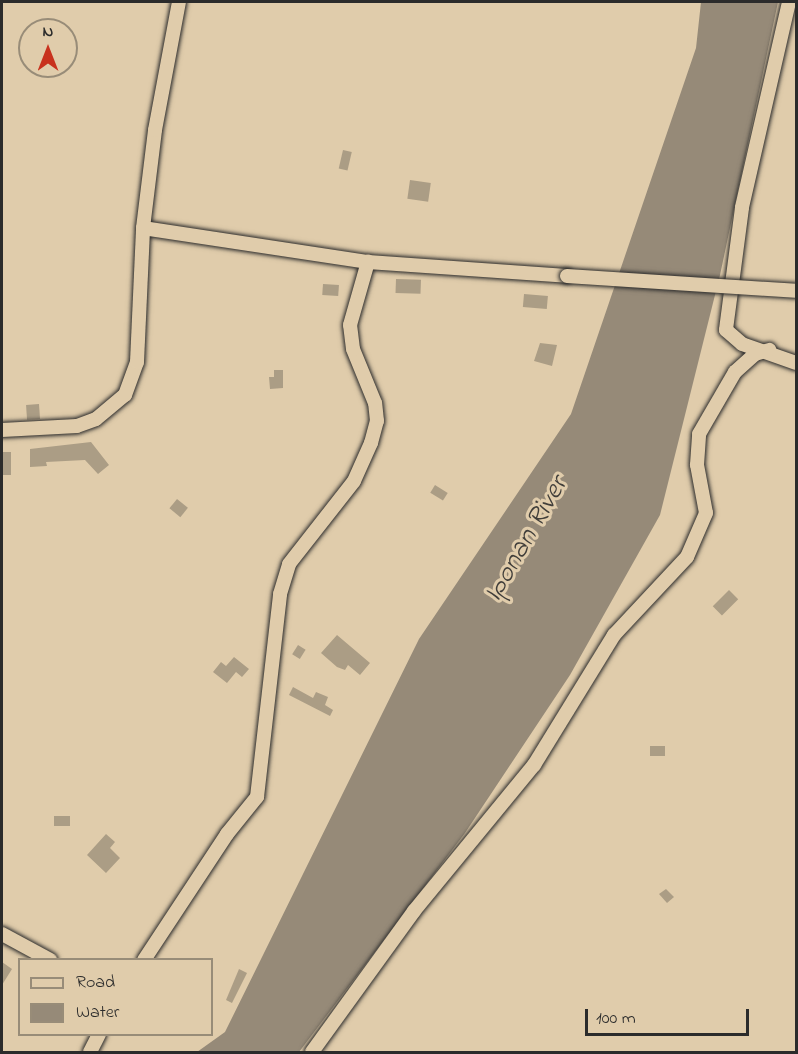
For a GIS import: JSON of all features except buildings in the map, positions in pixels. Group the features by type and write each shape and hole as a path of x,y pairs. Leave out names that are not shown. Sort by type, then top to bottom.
{"street":[{"path":"2,430 77,426 96,418 125,395 137,362 143,228 155,130 179,2"},
{"path":"789,2 742,208 726,330 742,344 769,350 796,363"},
{"path":"143,228 368,262 796,291"},
{"path":"145,958 227,834 257,797 280,594 290,564 354,481 371,443 377,420 375,403 353,349 350,325 368,262"},
{"path":"312,1053 414,911 534,765 614,635 687,557 706,513 697,465 699,434 735,372 755,354 769,350"},
{"path":"2,934 46,958"},
{"path":"90,1053 98,1036"}],"water":[{"name":"Iponan River","path":"701,2 778,2 720,275 660,515 570,675 465,833 299,1052 197,1052 225,1032 419,639 571,414 696,48"}]}
